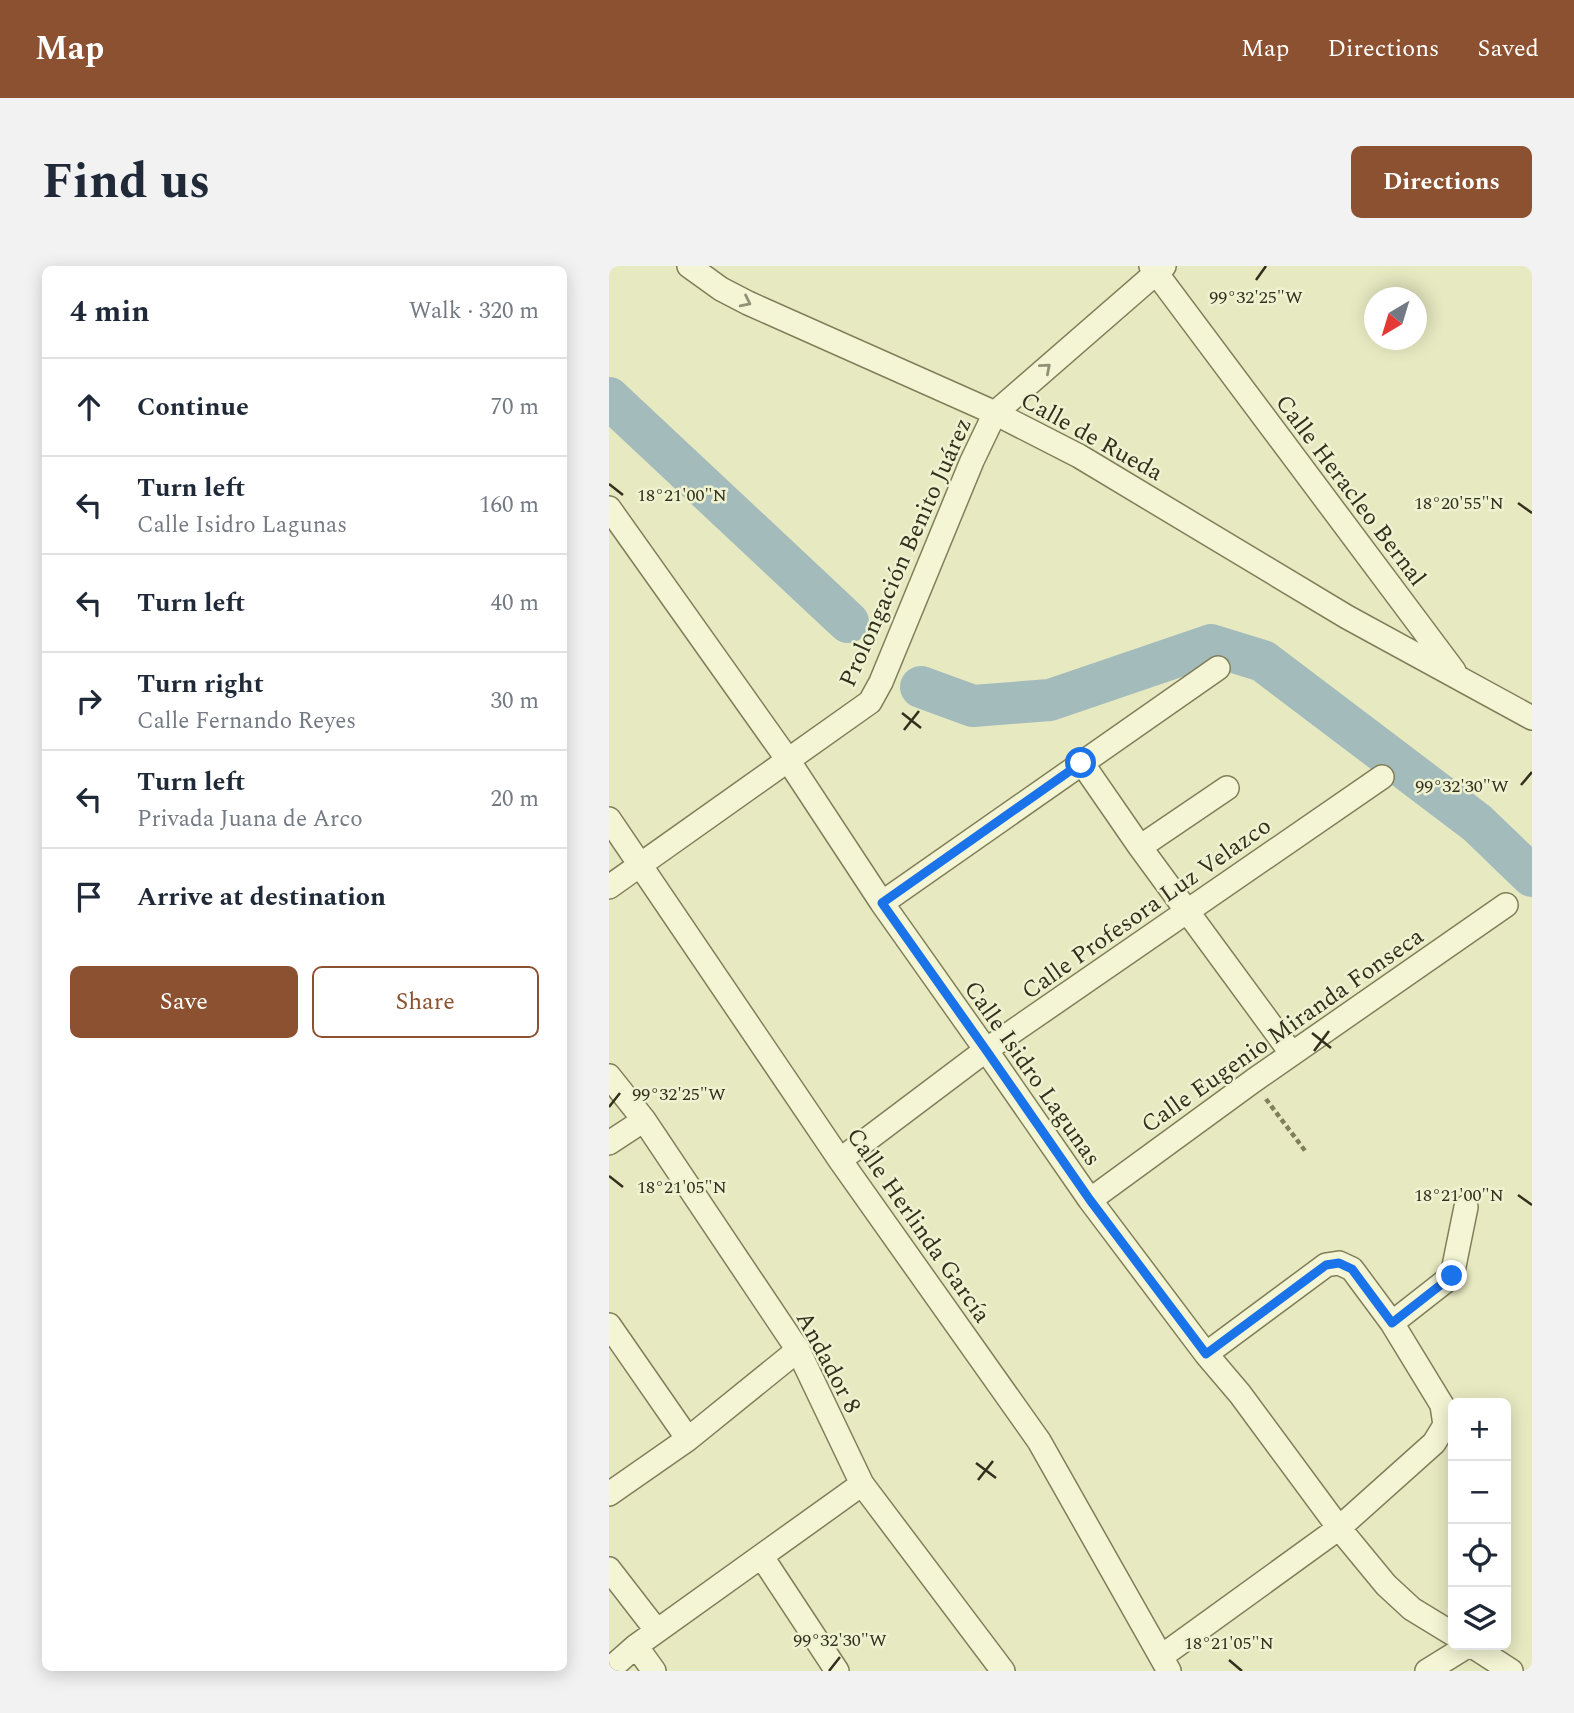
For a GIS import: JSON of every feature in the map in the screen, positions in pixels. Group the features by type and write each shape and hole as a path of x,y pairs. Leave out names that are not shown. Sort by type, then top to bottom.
{"street":[{"name":"Calle de Rueda","path":"689,266 720,289 748,303 1046,437 1347,617 1458,676"},
{"name":"Prolongación Benito Juárez","path":"609,887 864,708 876,694 972,461 995,413 1157,268"},
{"name":"Calle Heracleo Bernal","path":"1157,268 1458,676 1532,718"},
{"name":"Calle Isidro Lagunas","path":"609,508 788,760 882,903 1090,1200 1206,1354 1240,1394 1339,1528 1386,1585 1412,1609 1448,1631"},
{"path":"882,903 1218,668"},
{"path":"1081,763 1292,1054"},
{"name":"Calle Profesora Luz Velazco","path":"840,1160 986,1050 1382,777"},
{"path":"1140,847 1227,788"},
{"name":"Calle Herlinda García","path":"609,819 840,1160 1039,1441 1166,1664"},
{"name":"Calle Eugenio Miranda Fonseca","path":"1090,1200 1253,1081 1506,905"},
{"name":"Andador 8","path":"609,1076 644,1120 798,1350 862,1484 1003,1671"},
{"path":"609,1143 644,1120"},
{"path":"1392,1323 1452,1276 1466,1207"},
{"path":"1166,1664 1339,1528 1434,1443 1445,1425 1442,1405 1392,1323 1352,1269 1339,1263 1326,1265 1206,1354"},
{"path":"609,1325 688,1439"},
{"path":"609,1494 688,1439 798,1350"},
{"path":"609,1670 636,1646 862,1484"},
{"path":"762,1557 837,1671"},
{"path":"609,1569 657,1631"},
{"path":"636,1646 654,1671"},
{"path":"1427,1671 1462,1650"},
{"path":"1478,1650 1511,1671"}],"path":[{"path":"1253,1081 1306,1152"}],"waterway":[{"path":"609,398 848,622"},
{"path":"921,687 973,706 1050,700 1211,645 1263,661 1477,823 1532,876"}],"route":[{"path":"1081,763 882,903 1090,1200 1206,1354 1326,1265 1339,1263 1352,1269 1392,1323 1452,1276"}]}
